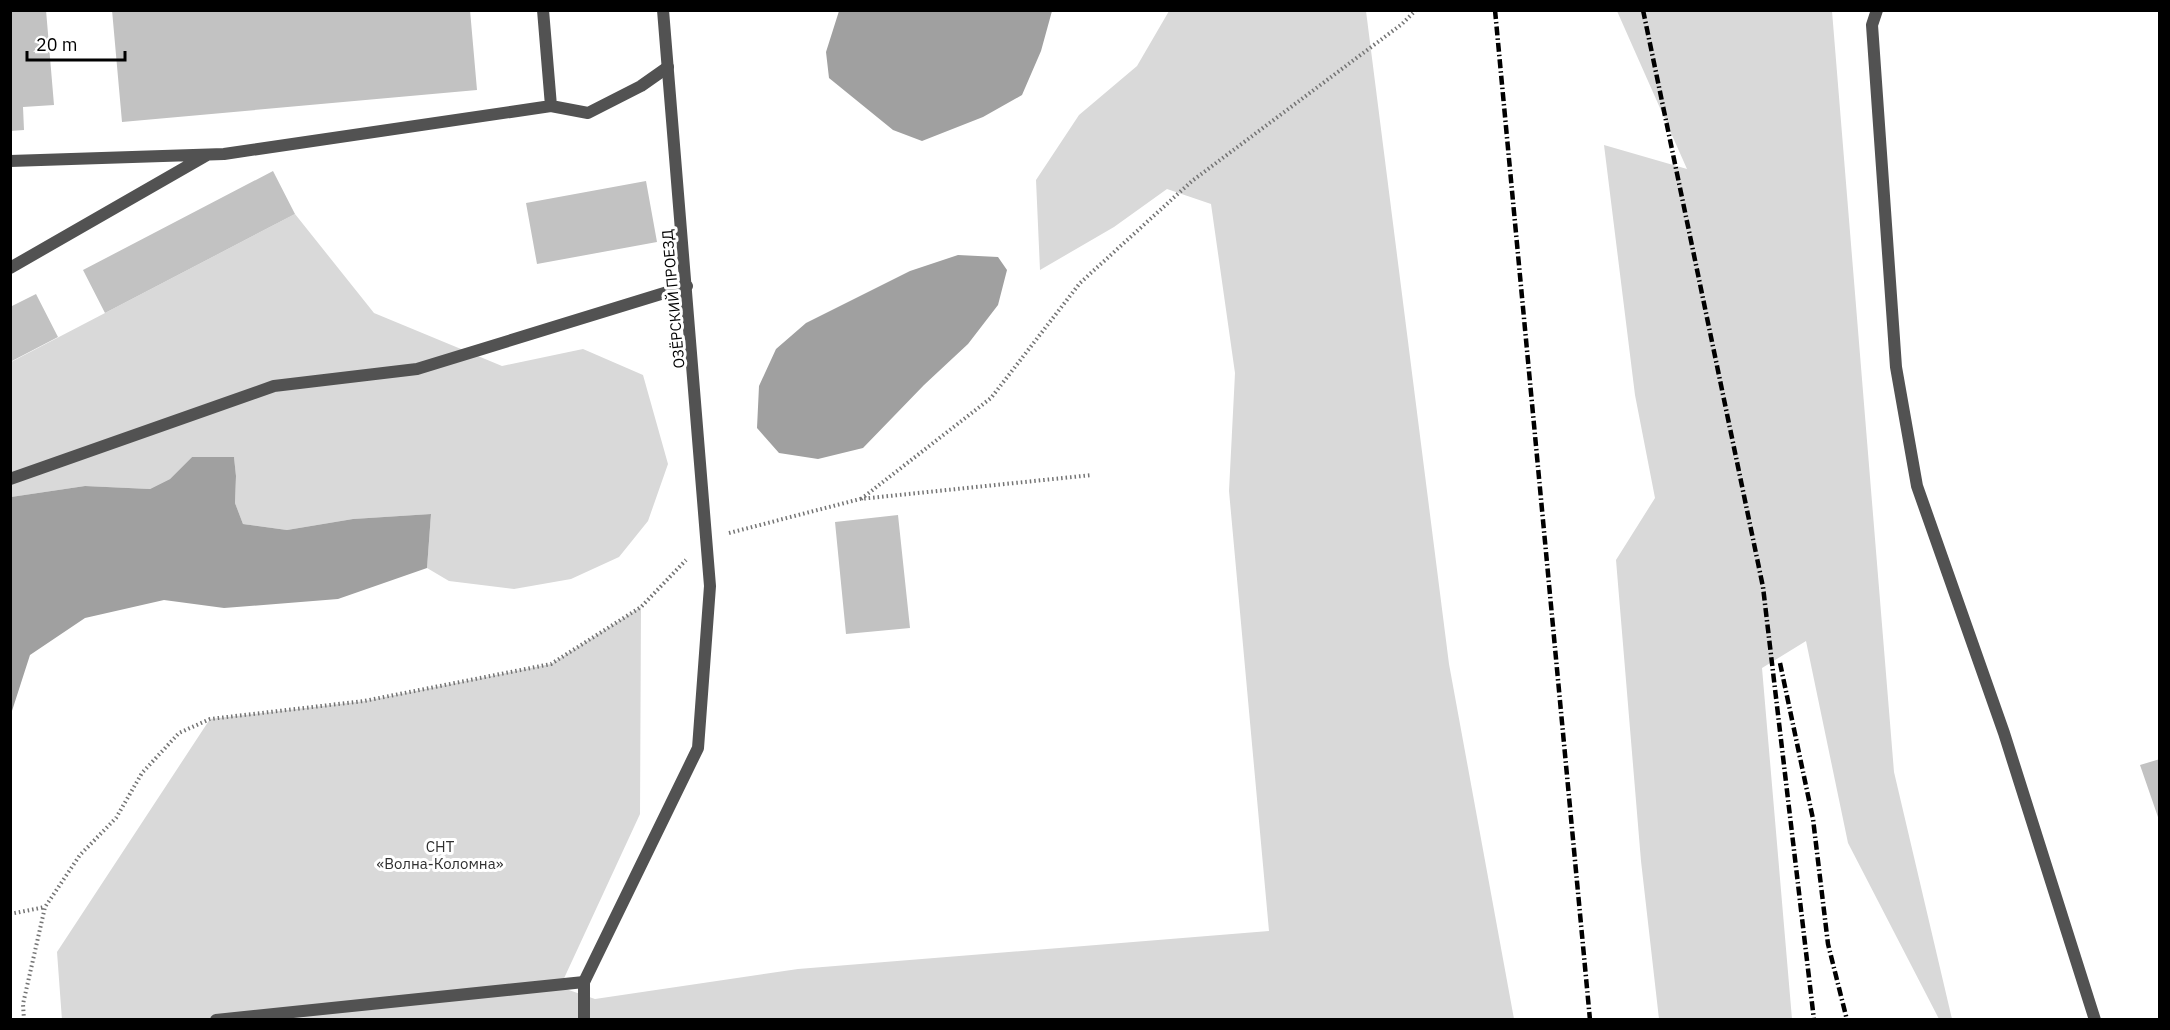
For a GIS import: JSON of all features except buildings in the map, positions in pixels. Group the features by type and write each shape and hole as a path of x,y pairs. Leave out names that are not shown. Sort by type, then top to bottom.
{"street":[{"path":"543,10 551,106"},
{"name":"ОЗЁРСКИЙ ПРОЕЗД","path":"584,982 698,748 710,586 663,10"},
{"path":"1876,10 1872,25 1896,368 1917,486 2004,733 2095,1020"},
{"path":"10,161 236,153 551,106 588,113 641,86 668,68"},
{"path":"10,268 208,155"},
{"path":"10,479 274,386 417,369 687,286"},
{"path":"216,1020 584,982 584,1020"}],"path":[{"path":"860,499 991,398 1080,283 1192,181 1402,24 1416,10"},
{"path":"24,1020 23,1004 45,907 80,855 116,818 142,773 179,733 210,719 364,701 551,664 641,607 706,538 860,499 1092,474"},
{"path":"10,914 45,907"}],"green space":[{"name":"СНТ «Волна-Коломна»","path":"1169,11 1366,11 1449,664 1514,1019 62,1020 57,952 210,719 365,701 551,664 641,607 640,814 560,987 595,999 798,969 1269,931 1229,491 1235,373 1211,204 1167,189 1114,227 1040,270 1036,180 1079,115 1137,66"},
{"path":"1617,11 1832,11 1894,772 1952,1019 1939,1019 1848,843 1806,641 1762,668 1792,1019 1659,1019 1641,861 1616,560 1655,498 1635,395 1604,145 1687,169"},
{"path":"295,214 374,313 502,366 583,349 643,375 668,464 648,521 619,557 571,579 514,589 449,581 427,568 431,514 353,519 287,530 243,524 235,503 234,457 192,457 170,479 150,489 85,486 11,497 11,362"}],"shaded area":[{"path":"839,10 1052,11 1041,51 1022,95 983,117 922,141 893,130 829,78 826,52"},
{"path":"958,255 998,257 1007,270 998,305 968,344 924,385 863,448 818,459 779,453 757,428 759,386 776,349 806,323 910,271"},
{"path":"192,457 234,457 235,503 243,524 287,530 353,519 431,514 427,568 338,599 224,608 164,600 85,618 30,655 11,714 11,497 85,486 150,489 170,479"}],"railway":[{"path":"1495,10 1590,1020"},
{"path":"1643,10 1763,587 1814,1020"},
{"path":"1780,663 1813,819 1828,944 1847,1020"}]}
